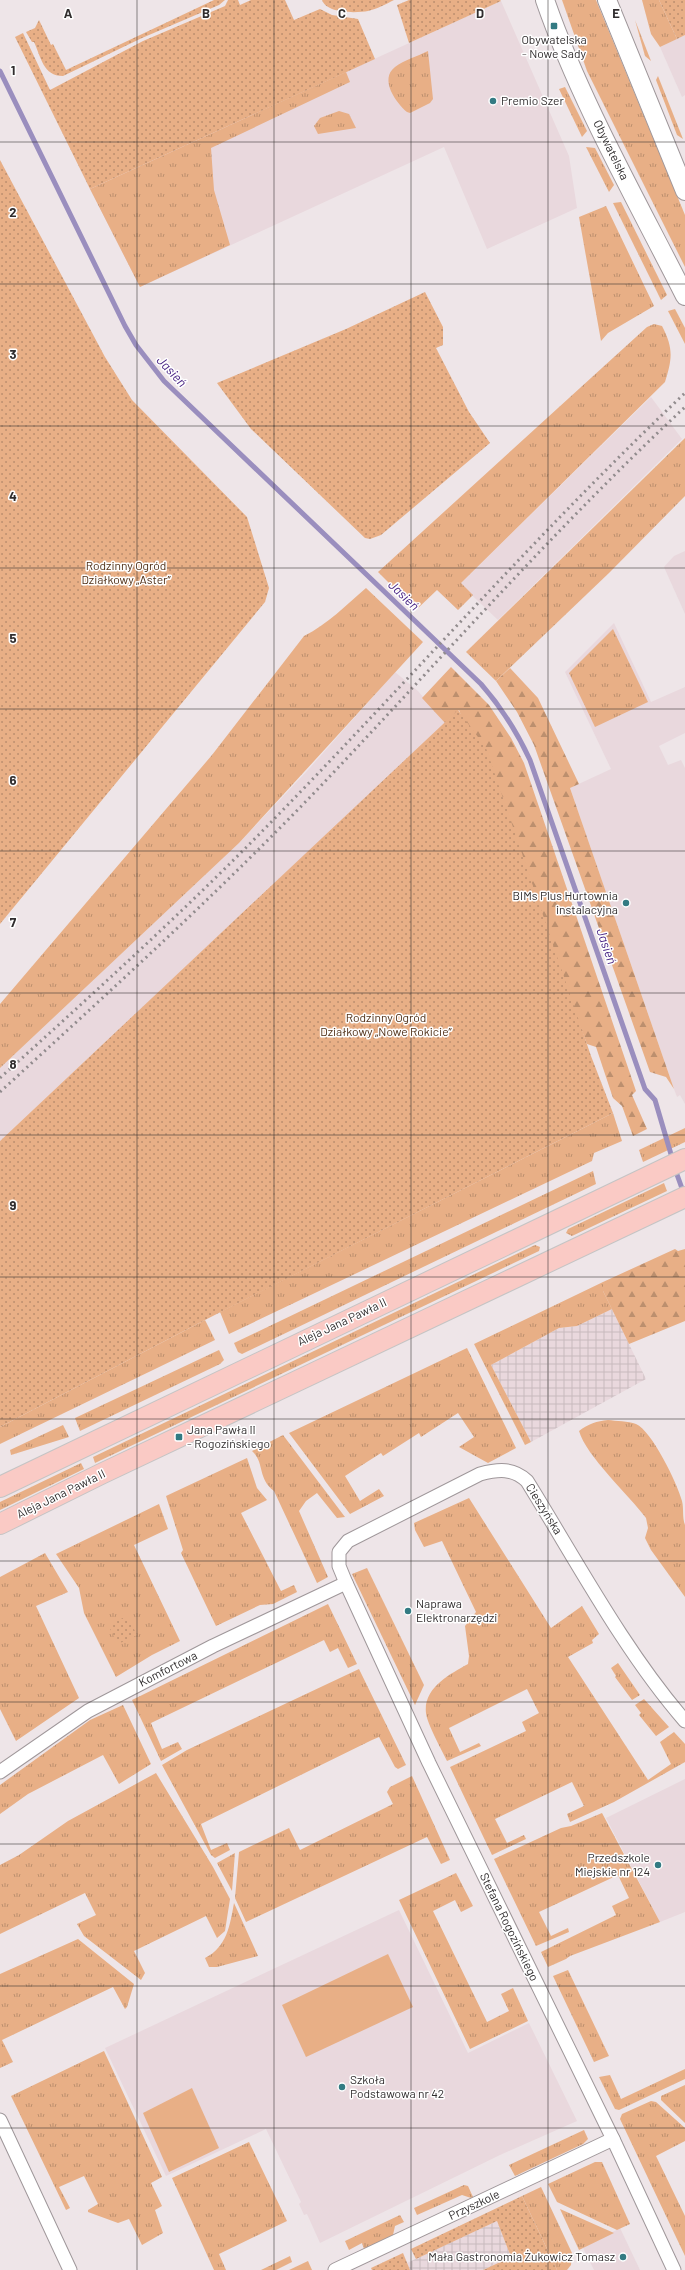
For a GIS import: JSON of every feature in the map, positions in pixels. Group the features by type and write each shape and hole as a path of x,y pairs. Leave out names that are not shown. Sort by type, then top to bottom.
{"main road":[{"name":"Obywatelska","path":"545,0 568,59 685,296"},
{"path":"608,0 685,191"},
{"name":"Aleja Jana Pawła II","path":"0,1487 685,1159"},
{"name":"Aleja Jana Pawła II","path":"0,1524 101,1474 678,1200"},
{"path":"546,1225 561,1255"}],"street":[{"name":"Cieszyńska","path":"346,1583 338,1557 342,1546 348,1541 480,1474 500,1470 520,1474 527,1481 612,1619 664,1697 685,1721"},
{"name":"Komfortowa","path":"0,1772 88,1711 213,1646 346,1583"},
{"name":"Stefana Rogozińskiego","path":"346,1583 429,1763 613,2139 674,2270"},
{"path":"0,2120 70,2270"},
{"name":"Przyszkole","path":"335,2270 613,2139"}],"shaded area":[{"path":"501,1 569,156 577,208 487,249 444,147 140,287 90,189"},
{"path":"685,35 685,95 682,97 660,47"},
{"path":"651,397 682,439 498,620 460,584"},
{"path":"685,551 685,614 664,567 674,556"},
{"path":"614,623 651,702 685,687 685,733 659,746 668,765 681,760 685,768 685,1104 680,1095 677,1097 674,1089 570,788 611,769 565,672"},
{"path":"395,672 418,691 445,723 0,1141 0,1068 239,843 307,771"},
{"path":"612,1309 646,1379 531,1442 491,1365 559,1328 577,1326"},
{"name":"Przedszkole Miejskie nr 124","path":"685,1779 685,1912 660,1922 606,1818"},
{"name":"Szkoła Podstawowa nr 42","path":"399,1910 468,2053 529,2023 577,2121 500,2155 320,2243 307,2214 304,2215 299,2204 301,2202 266,2129 166,2176 105,2048"},
{"path":"497,2221 511,2257 483,2270 410,2270 407,2263"},
{"path":"620,2228 640,2270 594,2270 583,2248"}],"green space":[{"path":"214,0 225,0 219,5 142,38 63,76 51,73 47,69 34,42 32,42 26,32 35,28 39,20 51,45 53,44 66,70"},
{"path":"228,0 238,0 240,5 251,0 285,0 294,20 320,9 332,15 358,19 375,59 90,189 15,37 23,33 50,90 143,41 225,6"},
{"path":"322,0 394,0 363,12 343,12 330,8 325,5"},
{"path":"409,0 501,1 409,43 397,5"},
{"path":"562,0 596,0 685,215 685,267 587,71"},
{"path":"642,0 659,0 677,39 660,47 651,34"},
{"path":"659,0 685,0 685,35 677,39"},
{"path":"635,20 651,61 645,56"},
{"path":"428,51 433,99 430,103 410,113 398,103 391,91 389,84 390,72 395,67 407,60"},
{"path":"346,72 350,82 211,148 214,190 230,245 140,287 90,189"},
{"path":"658,76 683,139 677,135 656,80"},
{"path":"565,87 587,131 582,137 559,89"},
{"path":"339,111 349,114 356,128 318,134 314,126 320,118"},
{"path":"586,147 595,148 614,185 609,192"},
{"name":"Rodzinny Ogród Działkowy „Aster”","path":"0,160 105,357 132,400 247,517 269,588 265,602 0,924"},
{"path":"621,202 667,295 661,300 613,203"},
{"path":"606,206 654,306 608,333 601,341 579,217"},
{"path":"425,292 443,327 443,345 436,348 469,412 490,443 381,535 370,539 365,538 251,429 217,383 346,329"},
{"path":"675,309 685,328 685,344 668,311"},
{"path":"654,324 662,326 669,341 671,354 665,382 461,583 473,595 458,610 437,590 416,610 378,572 647,327"},
{"path":"685,438 685,496 609,573 496,681 466,652"},
{"path":"366,588 423,642 239,843 0,1068 0,1004 212,755 304,636 329,620"},
{"path":"613,629 648,702 595,727 569,673"},
{"path":"451,667 489,705 511,738 524,763 636,1091 632,1095 647,1129 633,1136 622,1106 613,1098 596,1047 587,1044 459,710 445,723 422,698"},
{"path":"510,668 538,698 579,784 570,788 674,1089 666,1077 650,1072 534,745 517,712 496,681"},
{"name":"Rodzinny Ogród Działkowy „Nowe Rokicie”","path":"458,710 486,748 591,1056 613,1113 205,1320 0,1427 0,1141"},
{"path":"613,1113 622,1141 594,1153 592,1161 229,1334 220,1312"},
{"path":"685,1128 685,1142 643,1162 639,1150"},
{"path":"593,1171 596,1184 242,1354 238,1352 234,1343"},
{"path":"664,1183 667,1191 572,1236 566,1233 568,1229"},
{"path":"535,1245 540,1247 539,1251 95,1463 93,1457"},
{"path":"675,1249 678,1251 685,1249 685,1321 629,1344 603,1291 603,1282"},
{"path":"603,1282 603,1291 612,1309 577,1326 559,1328 491,1365 531,1442 525,1445 474,1344"},
{"path":"205,1320 215,1340 0,1444 0,1427"},
{"path":"467,1348 516,1448 488,1463 459,1447 474,1437 458,1413 421,1437 419,1433 383,1456 381,1453 345,1476 360,1501 379,1489 384,1496 350,1514 289,1433"},
{"path":"219,1350 224,1360 220,1364 80,1431 75,1418"},
{"path":"608,1420 633,1423 642,1429 649,1436 663,1458 675,1482 682,1501 685,1525 685,1597 651,1550 645,1538 648,1528 646,1518 590,1452 583,1441 579,1431 593,1423"},
{"path":"63,1425 69,1437 11,1455 10,1450"},
{"path":"283,1435 345,1517 337,1518 317,1493 306,1501 299,1511 328,1577 317,1583 274,1491 265,1481 259,1460 252,1451"},
{"path":"247,1458 257,1488 267,1500 241,1513 281,1591 294,1585 297,1592 273,1604 260,1605 216,1626 181,1553 183,1550 166,1496"},
{"path":"81,1463 84,1469 0,1510 0,1502"},
{"path":"469,1498 551,1628 582,1606 599,1634 592,1640 593,1643 568,1657 648,1780 671,1764 660,1742 674,1732 685,1744 685,1762 614,1802 570,1822 567,1814 584,1806 572,1782 495,1819 507,1843 524,1835 526,1839 492,1855 450,1767 526,1731 522,1722 539,1713 527,1689 449,1728 460,1752 479,1743 481,1746 447,1761 432,1730 426,1713 426,1704 433,1689 453,1672 468,1664 469,1656 465,1626 476,1612 442,1541 424,1547 415,1530 414,1523"},
{"path":"159,1504 168,1529 134,1545 180,1641 152,1655 116,1677 84,1613 79,1588 56,1554"},
{"path":"45,1553 68,1592 36,1606 79,1698 16,1741 0,1709 0,1577"},
{"path":"367,1568 424,1685 415,1705 352,1574"},
{"path":"328,1604 357,1664 348,1668 338,1648 330,1652 324,1640 151,1723 162,1749 178,1742 182,1749 161,1761 132,1700"},
{"path":"127,1616 137,1635 118,1644 108,1625"},
{"path":"618,1663 640,1695 632,1700 615,1677 616,1676 611,1668"},
{"path":"359,1669 406,1765 398,1769 395,1767 379,1737 372,1740 201,1824 211,1850 227,1843 230,1850 215,1858 211,1855 162,1765 187,1750"},
{"path":"644,1699 669,1727 656,1736 639,1715 641,1713 635,1705"},
{"path":"123,1705 151,1764 119,1784 103,1755 28,1794 0,1814 0,1785 90,1720"},
{"path":"156,1773 213,1867 230,1899 225,1931 217,1938 206,1916 134,1951 145,1973 141,1980 84,1936 77,1924 96,1915 85,1893 0,1934 0,1865 19,1855 68,1821"},
{"path":"412,1776 450,1860 441,1864 427,1837 246,1922 235,1898 239,1852 289,1828 300,1850 393,1804 387,1792 390,1787"},
{"path":"602,1813 660,1922 570,1956 548,1967 541,1952 616,1915 612,1906 629,1898 618,1875 539,1912 551,1936 568,1928 569,1932 536,1946 494,1859 561,1828 571,1826"},
{"path":"235,1853 232,1891 217,1863"},
{"path":"456,1873 473,1906 461,1912 455,1900 433,1911 487,2022 509,2011 501,1994 513,1988 528,2021 470,2049 399,1900"},
{"path":"234,1903 258,1956 217,1967 209,1967 205,1958 223,1942 229,1927"},
{"path":"78,1939 134,1984 127,2007 125,2009 113,1987 2,2040 13,2062 0,2068 0,1974"},
{"path":"388,1954 413,2007 306,2057 282,2005"},
{"path":"568,1970 609,2056 594,2062 553,1976"},
{"path":"104,2051 162,2177 151,2183 162,2206 155,2210 163,2233 142,2245 129,2219 118,2223 88,2212 88,2210 98,2204 84,2176 59,2187 70,2208 66,2210 11,2096"},
{"path":"685,2069 685,2079 619,2110 615,2109 599,2077 610,2075 621,2099"},
{"path":"685,2085 685,2123 661,2100 661,2096"},
{"path":"192,2088 219,2148 169,2172 143,2113"},
{"path":"651,2101 656,2102 685,2128 685,2141 656,2156 685,2216 685,2256 620,2119 622,2114"},
{"path":"584,2130 588,2139 583,2144 515,2176 509,2165"},
{"path":"249,2142 287,2221 219,2254 226,2270 214,2270 172,2178"},
{"path":"595,2162 602,2162 630,2224 617,2230 557,2202 548,2184"},
{"path":"464,2185 468,2186 473,2197 471,2198 462,2195 417,2215 414,2208"},
{"path":"541,2187 572,2253 571,2265 567,2270 557,2270 522,2196"},
{"path":"522,2196 557,2270 483,2270 511,2257 497,2221 416,2259 411,2249"},
{"path":"560,2209 614,2233 579,2250"},
{"path":"400,2215 404,2222 395,2226 393,2235 364,2249 362,2243 349,2250 345,2241"},
{"path":"403,2253 410,2270 372,2270 371,2268"},
{"path":"290,2256 292,2262 276,2270 261,2270"},
{"path":"308,2261 312,2270 289,2270"}],"waterway":[{"name":"Jasień","path":"0,71 125,326 136,345 164,381 481,684 496,702 508,720 530,760 645,1089 655,1100 673,1161"},
{"name":"Jasień","path":"675,1169 684,1194"}],"railway":[{"path":"0,1078 142,948 211,882 330,761 530,548 632,444 685,393"},
{"path":"0,1092 160,945 238,870 314,793 542,549 636,453 685,407"}],"place":[{"name":"Obywatelska - Nowe Sady","path":"554,26"},
{"name":"Premio Szer","path":"493,101"},
{"name":"BIMs Plus Hurtownia instalacyjna","path":"626,903"},
{"name":"Jana Pawła II - Rogozińskiego","path":"179,1437"},
{"name":"Naprawa Elektronarzędzi","path":"408,1611"},
{"name":"Przedszkole Miejskie nr 124","path":"658,1865"},
{"name":"Szkoła Podstawowa nr 42","path":"342,2087"},
{"name":"Mała Gastronomia Żukowicz Tomasz","path":"623,2257"}]}
